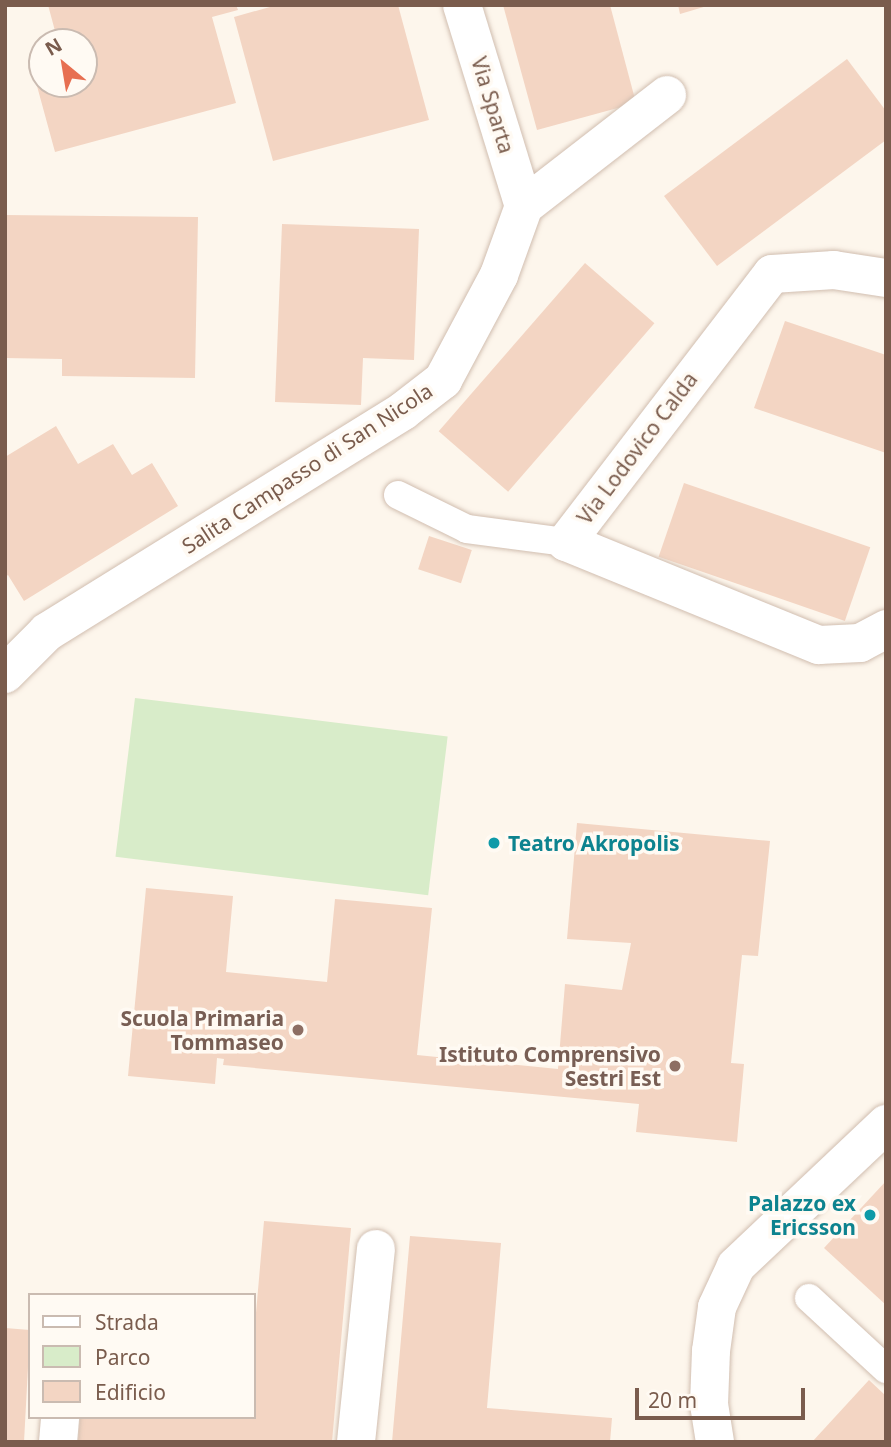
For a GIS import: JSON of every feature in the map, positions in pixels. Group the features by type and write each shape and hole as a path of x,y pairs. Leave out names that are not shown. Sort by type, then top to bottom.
{"street":[{"name":"Via Sparta","path":"462,5 524,205"},
{"path":"524,205 667,95"},
{"name":"Salita Campasso di San Nicola","path":"5,674 47,632 402,411 443,380 499,275 524,205"},
{"name":"Via Lodovico Calda","path":"886,278 834,270 772,274 566,542 818,645 860,643 886,629"},
{"path":"715,1442 709,1405 710,1351 717,1307 736,1266 886,1124"},
{"path":"356,1442 376,1249"},
{"path":"58,1442 60,1419"}],"lane":[{"path":"398,495 467,529 566,542"},
{"path":"809,1298 886,1370"}],"green space":[{"path":"135,698 448,736 428,895 116,857"}],"building":[{"path":"48,5 236,5 238,10 212,17 236,103 55,152 40,98 98,98 98,28 54,28"},
{"path":"277,5 398,5 429,120 273,161 234,17"},
{"path":"503,5 610,5 636,103 537,130"},
{"path":"678,5 706,5 707,6 680,14"},
{"path":"847,59 886,111 886,140 717,266 664,196"},
{"path":"5,215 198,217 195,378 62,376 62,359 5,358"},
{"path":"282,224 419,229 414,360 363,358 361,405 275,402"},
{"path":"585,263 654,323 508,492 439,431"},
{"path":"785,321 886,355 886,453 754,408"},
{"path":"56,426 78,464 113,444 132,475 152,463 178,506 24,601 8,575 5,577 5,457"},
{"path":"684,483 870,547 845,621 659,557"},
{"path":"429,536 472,550 461,583 418,569"},
{"path":"577,823 770,841 758,956 742,955 731,1063 744,1064 737,1142 636,1132 639,1104 223,1065 224,1059 217,1058 215,1084 128,1076 146,888 233,896 226,972 327,982 335,899 432,908 417,1055 558,1069 565,984 622,990 631,943 567,939"},
{"name":"Palazzo ex Ericsson","path":"886,1181 886,1305 824,1248"},
{"path":"264,1221 351,1228 332,1442 78,1442 80,1419 256,1419 256,1313"},
{"path":"410,1236 501,1243 487,1408 612,1418 610,1442 392,1442"},
{"path":"5,1328 28,1330 24,1442 5,1442"},
{"path":"869,1380 886,1396 886,1442 812,1442"}],"place":[{"name":"Teatro Akropolis","path":"494,843"},
{"name":"Scuola Primaria Tommaseo","path":"298,1030"},
{"name":"Istituto Comprensivo Sestri Est","path":"675,1066"},
{"name":"Palazzo ex Ericsson","path":"870,1215"}]}
